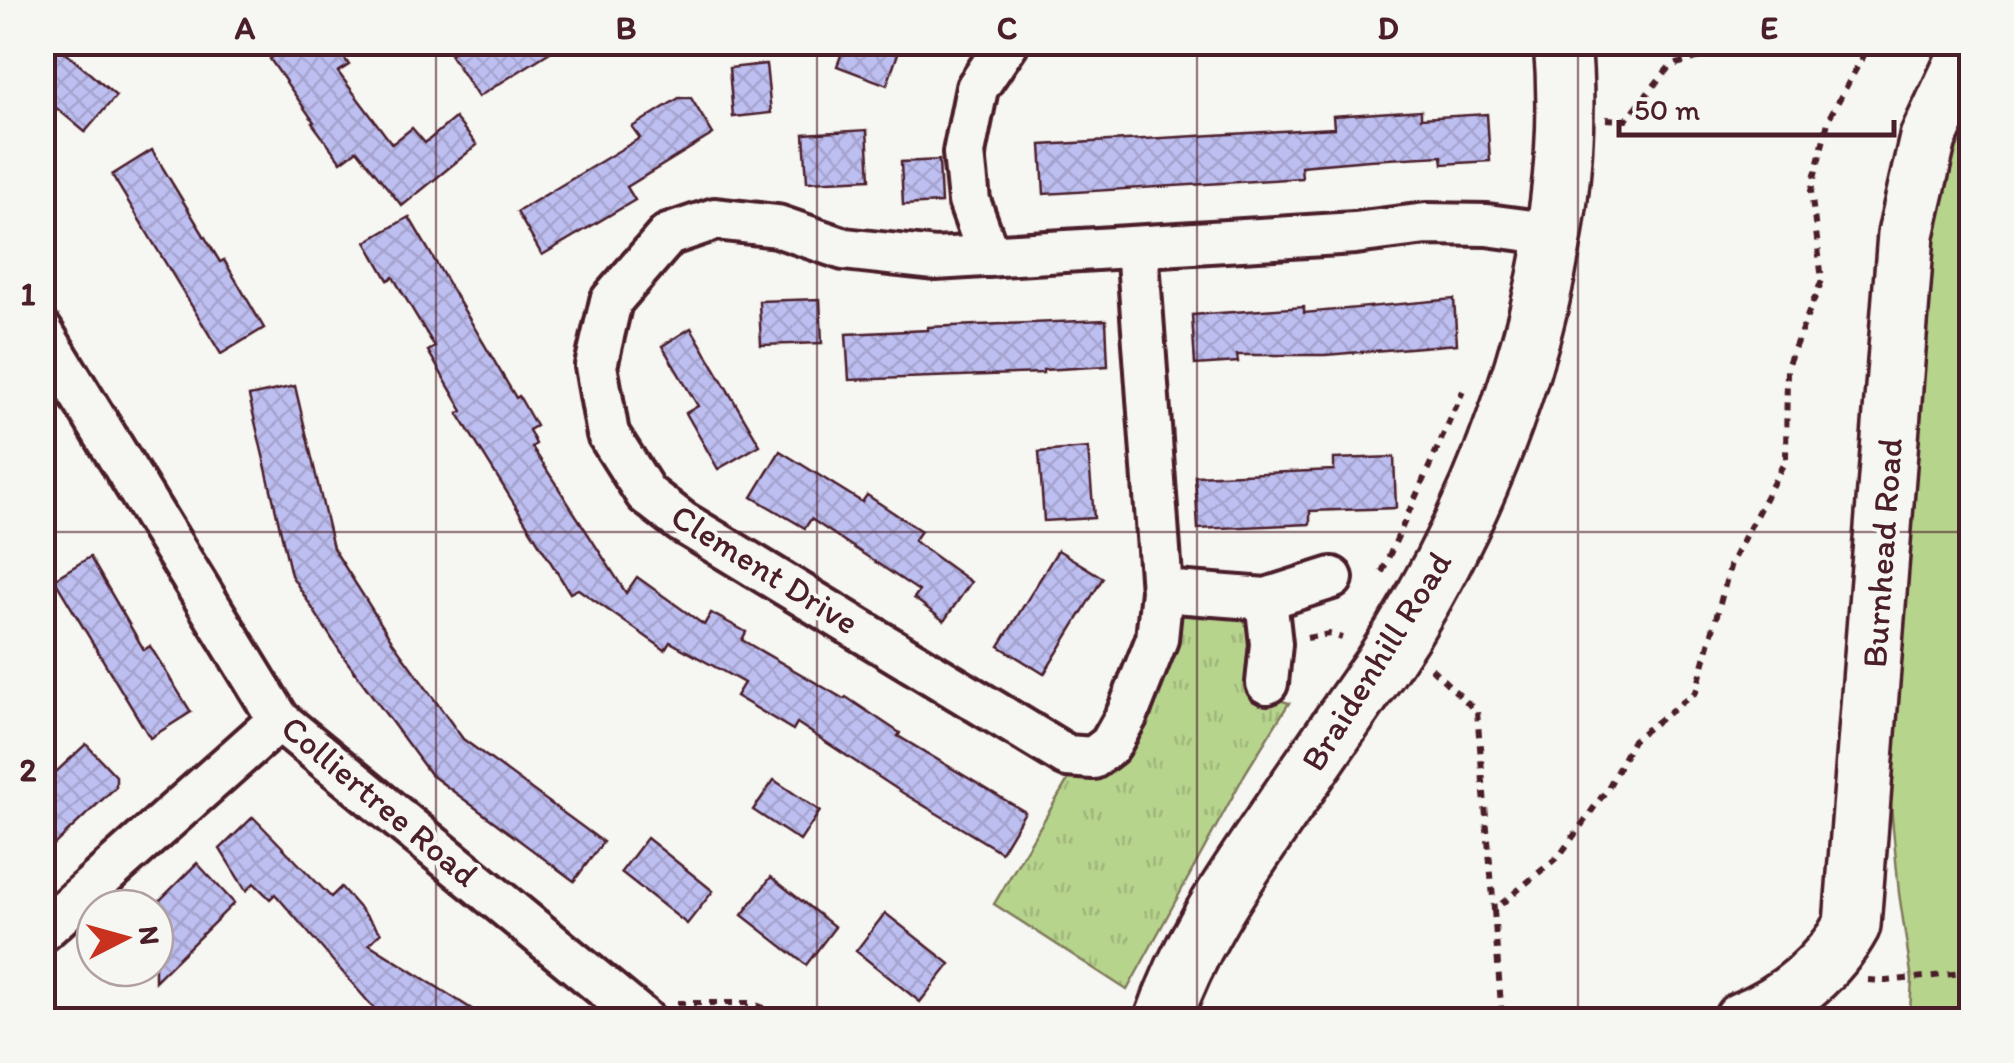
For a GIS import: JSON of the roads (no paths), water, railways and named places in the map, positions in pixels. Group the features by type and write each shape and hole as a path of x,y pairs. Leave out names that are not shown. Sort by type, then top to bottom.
{"street":[{"path":"989,256 969,201 964,153 976,88 1008,42"},
{"name":"Braidenhill Road","path":"1163,1020 1175,986 1216,904 1376,631 1448,548 1478,486 1534,330 1554,234 1564,156 1562,42"},
{"name":"Burnhead Road","path":"1742,1020 1816,974 1837,952 1852,925 1906,234 1928,138 1972,44"},
{"name":"Clement Drive","path":"1138,247 1162,591 1157,640 1128,715 1110,746 1092,758 1067,756 682,522 646,494 608,434 596,366 611,301 668,235 715,219 777,226 844,249 935,260 1356,233 1426,224 1487,225 1554,234"},
{"name":"Colliertree Road","path":"42,332 279,720 638,1015"},
{"path":"1162,591 1266,599 1332,578"},
{"path":"1266,599 1271,644 1267,683"},
{"path":"42,931 279,720"}]}
